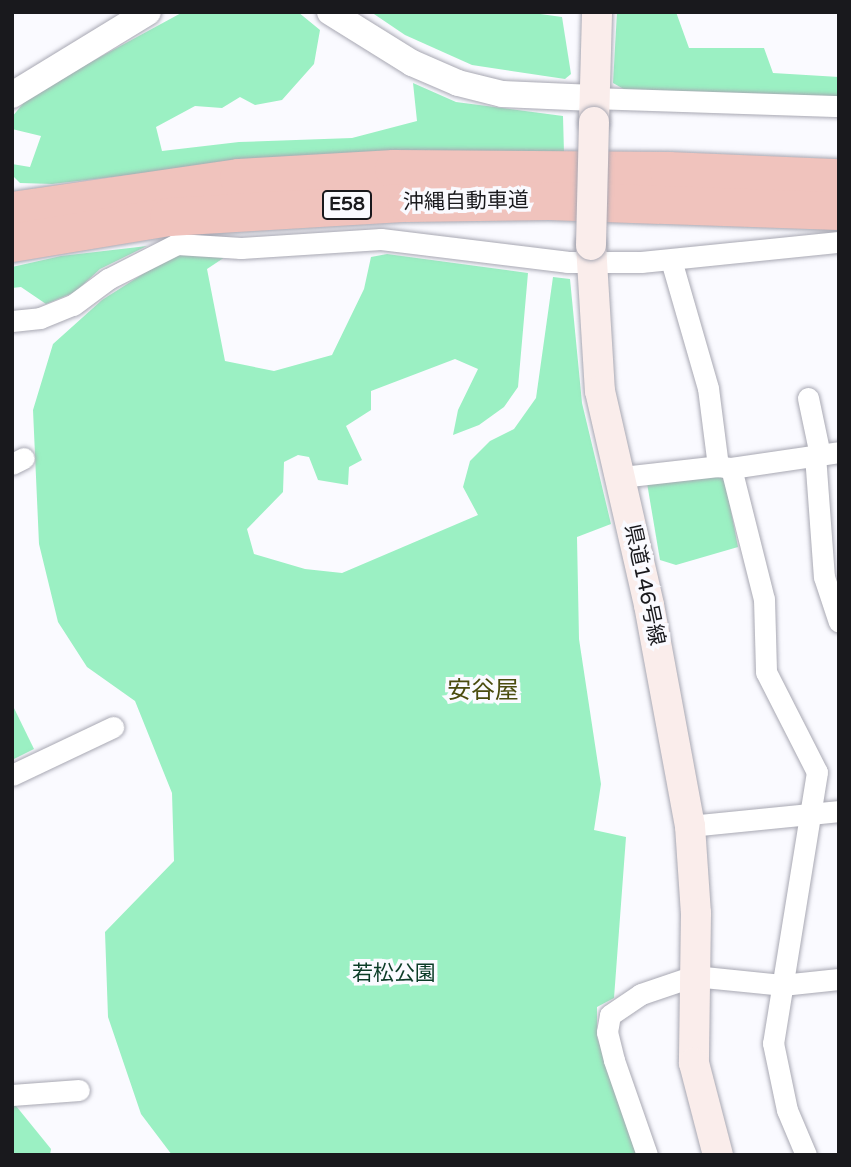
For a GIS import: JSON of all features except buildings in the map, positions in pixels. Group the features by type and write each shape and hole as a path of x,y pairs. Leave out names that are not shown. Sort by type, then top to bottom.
{"highway":[{"name":"沖縄自動車道","path":"12,211 239,178 394,169 669,171 839,178"},
{"name":"沖縄自動車道","path":"12,243 169,216 407,203 549,201 839,211"}],"main road":[{"name":"県道146号線","path":"597,12 590,253 600,391 622,477 690,827 695,866 694,1063 718,1155"}],"street":[{"path":"12,95 149,12"},
{"path":"330,12 412,63 458,83 502,94 594,110 839,106"},
{"path":"12,321 40,318 73,305 108,279 177,244 241,248 381,239 534,260 590,253 671,260 839,242"},
{"path":"671,260 708,388 725,467 764,599 766,672 817,772 773,1043 777,1074 806,1155"},
{"path":"808,398 825,454 824,577 839,622"},
{"path":"622,477 825,454"},
{"path":"12,775 113,727"},
{"path":"690,827 839,811"},
{"path":"647,1155 614,1060 607,1032 610,1015 641,994 694,976 782,985 839,979"},
{"path":"12,1095 79,1090"}],"green space":[{"path":"183,12 298,12 320,30 314,64 282,100 255,105 240,97 222,108 195,106 156,127 162,151 239,142 352,138 417,121 413,83 456,102 563,116 564,153 232,163 52,184 20,183 12,175 12,164 30,167 41,136 12,129 12,117 30,95"},
{"path":"371,12 526,12 562,17 571,74 565,79 472,65 405,35"},
{"path":"617,12 676,12 689,48 764,48 773,73 839,77 839,99 629,92 613,83"},
{"path":"147,246 100,269 75,292 46,304 21,287 12,288 12,267 61,256"},
{"name":"若松公園","path":"176,253 225,257 207,269 225,361 274,371 332,355 364,289 371,257 387,254 528,273 518,387 504,407 479,425 453,435 458,410 478,369 455,359 371,391 371,410 346,426 362,460 349,467 348,485 318,480 309,457 298,455 284,462 283,492 247,529 254,554 305,569 342,573 478,515 463,487 470,461 490,441 514,429 536,398 553,277 570,279 582,403 611,524 577,537 579,639 601,784 594,830 626,837 614,998 597,1007 597,1037 642,1155 172,1155 141,1114 108,1017 105,932 174,861 172,793 135,701 87,667 58,622 39,544 33,410 53,344 102,300"},
{"path":"724,475 738,547 676,565 660,560 647,483"},
{"path":"12,704 34,749 12,760"},
{"path":"12,1101 51,1149 50,1155 12,1155"}],"district":[{"name":"安谷屋","path":"483,691"}]}
